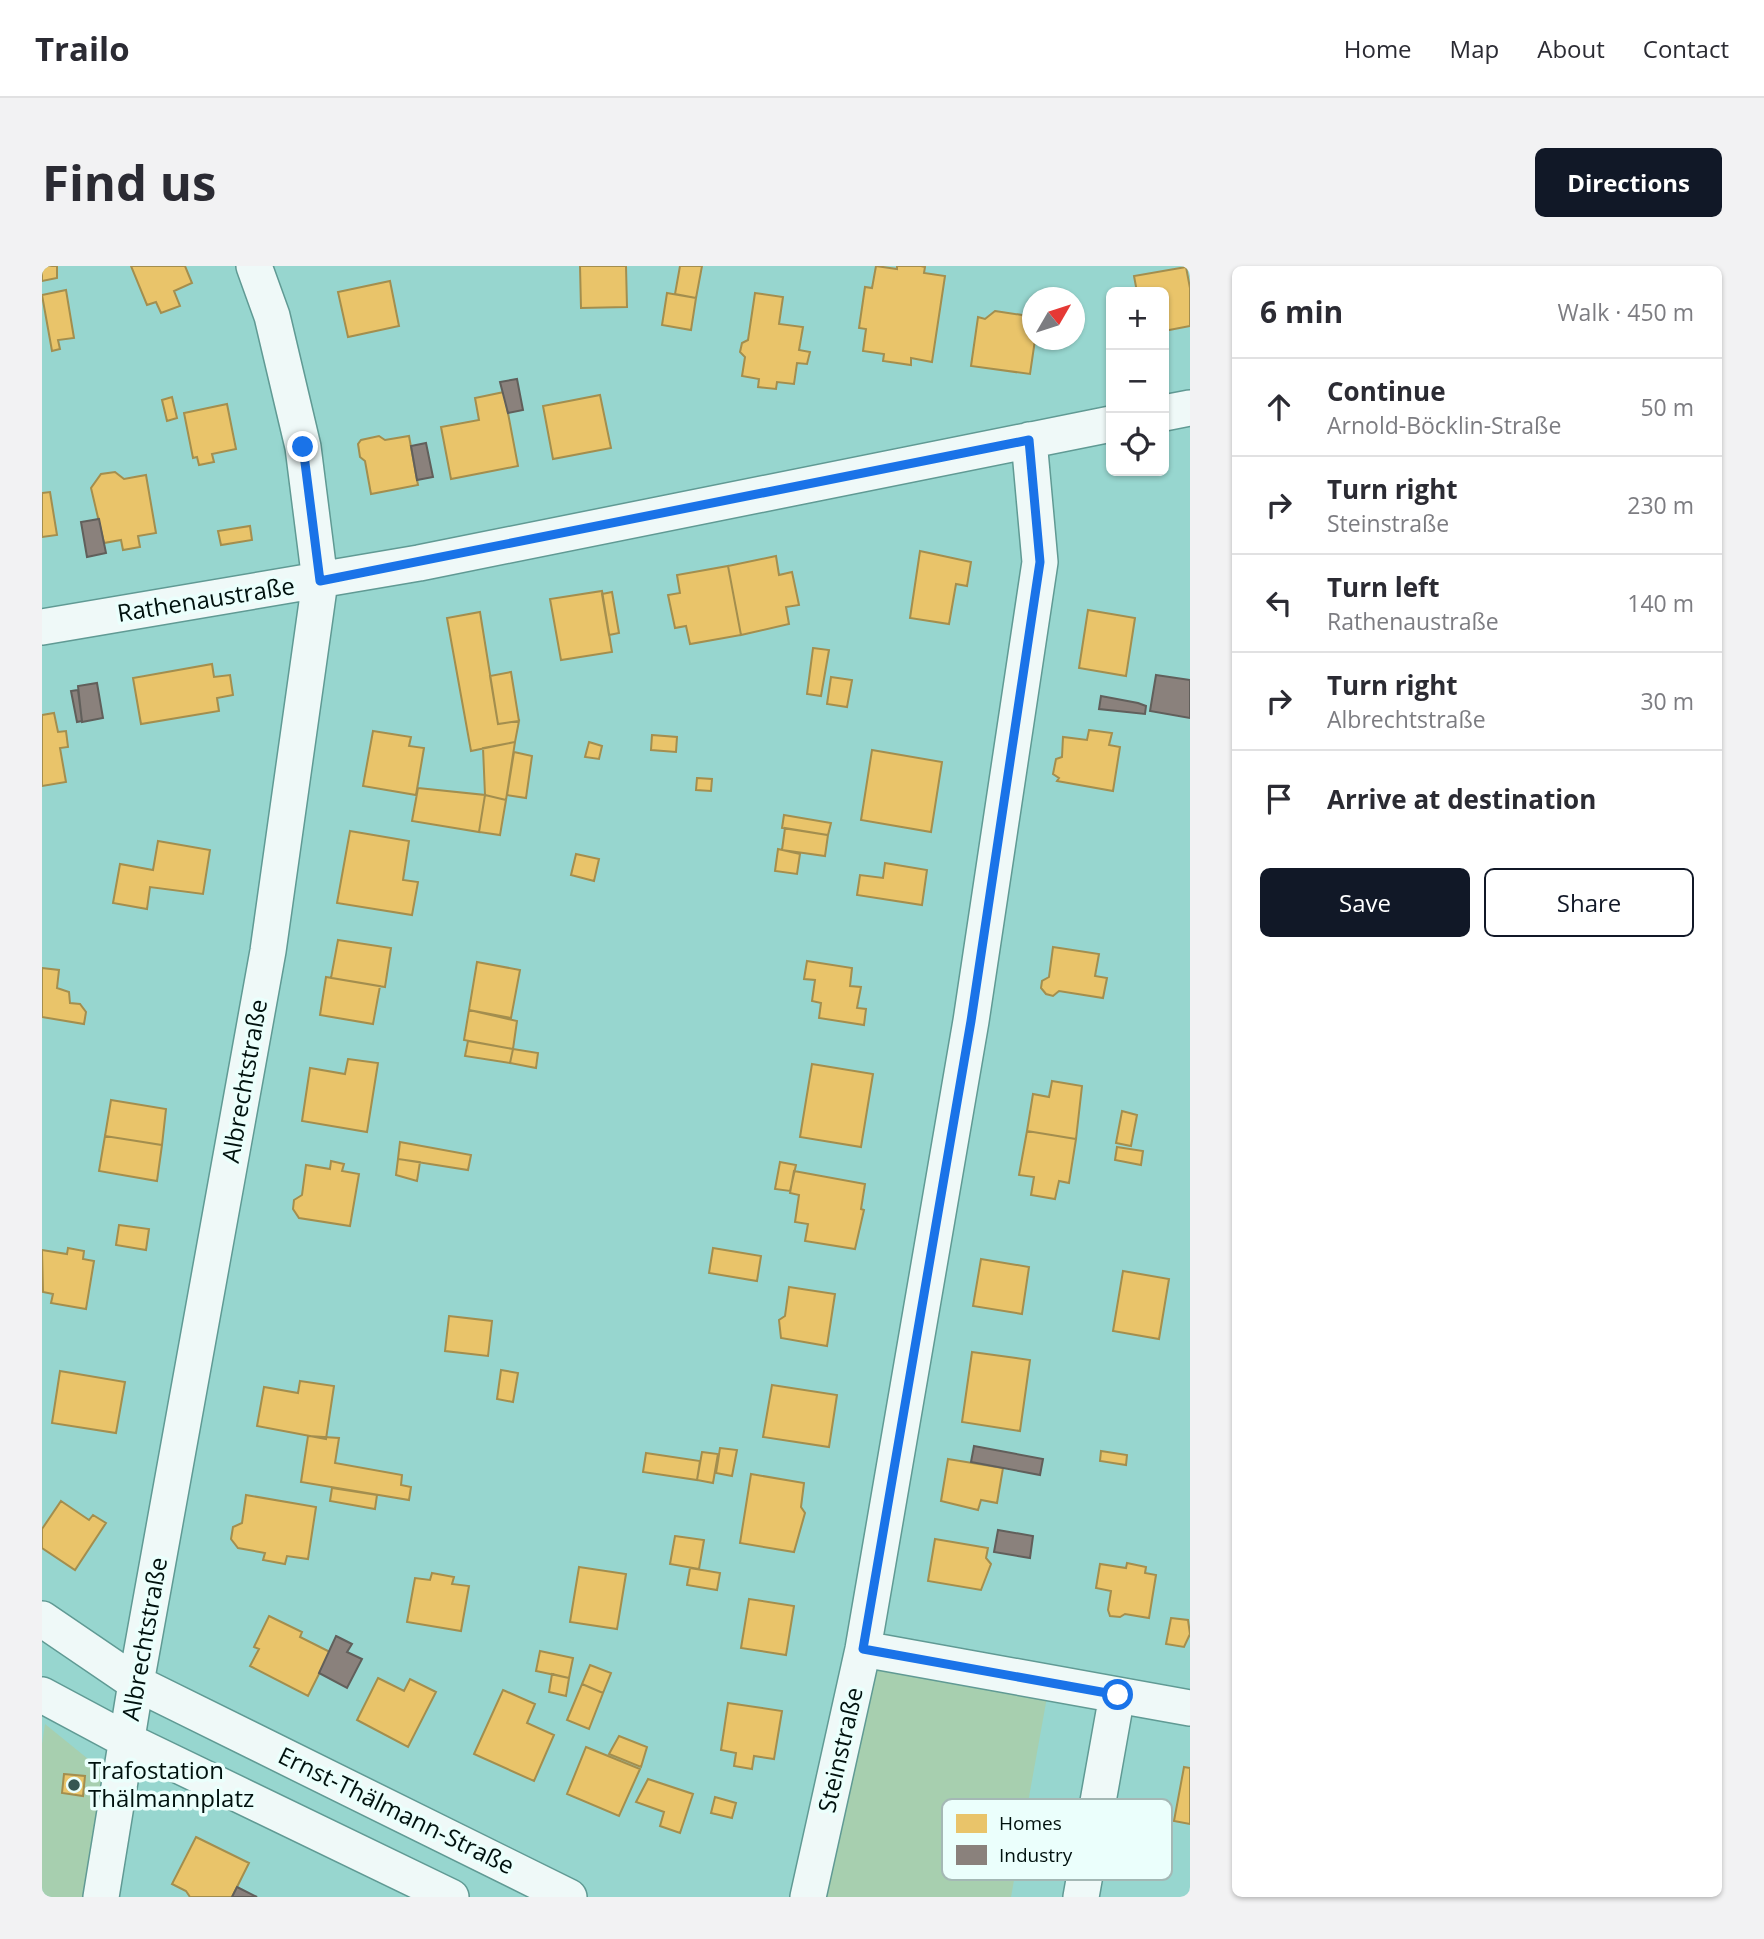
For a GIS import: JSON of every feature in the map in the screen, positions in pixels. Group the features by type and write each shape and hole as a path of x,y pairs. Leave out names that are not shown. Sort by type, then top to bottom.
{"street":[{"name":"Albrechtstraße","path":"102,1897 136,1683 268,951 320,581 303,447 272,316 254,266"},
{"path":"1169,412 1190,408"},
{"name":"Rathenaustraße","path":"42,627 320,581 1106,425"},
{"name":"Steinstraße","path":"808,1897 863,1649 971,1021 1040,562 1029,440"},
{"name":"Ernst-Thälmann-Straße","path":"42,1619 136,1683 569,1897"},
{"path":"863,1649 1190,1708"},
{"path":"42,1695 128,1741 451,1897"},
{"path":"1099,1799 1118,1695"}],"green space":[{"path":"872,1664 1047,1697 1029,1799 942,1799 942,1880 1014,1880 1011,1897 823,1897"},
{"path":"45,1724 114,1780 95,1897 42,1897 42,1744"}],"building: Homes":[{"path":"42,266 57,266 57,278 42,281"},
{"path":"131,266 185,266 192,283 174,291 180,306 161,313 156,302 147,305"},
{"path":"580,266 626,266 627,307 581,308"},
{"path":"680,266 702,266 696,298 675,294"},
{"path":"876,266 897,269 897,266 921,266 925,267 924,273 945,276 932,362 911,358 911,365 883,361 884,354 863,351 866,329 859,328 865,287 872,288"},
{"path":"1186,267 1190,288 1190,326 1169,330 1169,287 1136,287 1134,276"},
{"path":"390,281 399,326 348,337 338,292"},
{"path":"66,290 74,338 58,340 60,349 52,351 42,295"},
{"path":"667,293 696,298 691,330 662,325"},
{"path":"755,293 783,297 779,324 803,327 799,350 810,352 807,364 797,363 794,384 777,382 776,389 758,387 759,379 742,376 745,357 740,352 742,343 748,340"},
{"path":"995,311 1022,315 1022,350 1034,350 1030,374 971,366 978,317 985,319"},
{"path":"504,392 518,466 451,479 441,427 479,420 475,398"},
{"path":"600,395 611,448 553,459 543,406"},
{"path":"172,397 177,418 167,421 162,400"},
{"path":"227,404 236,449 212,454 214,462 199,465 197,457 193,458 184,413"},
{"path":"379,436 385,440 409,436 418,485 371,494 365,461 360,457 358,444 361,440"},
{"path":"115,472 124,479 146,475 156,533 138,536 140,547 123,550 121,540 104,543 91,488 101,474"},
{"path":"50,492 57,535 42,537 42,493"},
{"path":"250,526 252,540 221,545 218,531"},
{"path":"920,551 971,562 967,586 956,584 949,624 910,618"},
{"path":"776,556 779,575 792,572 799,605 786,607 789,624 741,635 728,566"},
{"path":"728,566 741,635 690,644 686,626 675,628 668,595 680,593 677,575"},
{"path":"602,591 612,652 561,660 550,599"},
{"path":"612,592 619,633 609,635 602,594"},
{"path":"1088,610 1135,618 1126,676 1079,668"},
{"path":"480,612 498,724 519,721 515,742 471,751 447,618"},
{"path":"813,648 829,650 821,696 807,694"},
{"path":"212,664 214,677 230,675 233,695 217,698 219,711 141,724 133,678"},
{"path":"511,672 519,721 498,724 490,676"},
{"path":"831,677 852,680 847,707 827,704"},
{"path":"54,713 58,732 66,731 68,747 60,748 66,782 42,786 42,715"},
{"path":"1089,730 1112,733 1109,745 1120,747 1113,791 1057,781 1059,778 1053,774 1056,759 1062,757 1063,737 1087,740"},
{"path":"373,731 411,737 409,746 424,748 416,795 363,786"},
{"path":"652,735 677,737 676,752 651,750"},
{"path":"515,742 506,800 485,795 483,748"},
{"path":"589,742 602,746 599,759 585,757"},
{"path":"872,750 942,762 931,832 861,820"},
{"path":"514,752 532,756 526,798 507,795"},
{"path":"697,778 712,779 711,791 696,790"},
{"path":"418,788 485,795 479,832 412,821"},
{"path":"485,795 506,800 500,835 479,832"},
{"path":"784,815 831,823 828,835 782,828"},
{"path":"785,828 828,835 825,856 782,850"},
{"path":"350,831 409,841 403,880 418,882 412,915 337,903"},
{"path":"158,841 210,850 203,894 150,887 147,909 113,903 120,864 153,870"},
{"path":"778,849 800,854 797,874 775,871"},
{"path":"576,854 599,859 594,881 571,875"},
{"path":"885,863 927,870 922,905 857,895 860,875 883,878"},
{"path":"338,940 391,948 385,987 331,978"},
{"path":"1053,947 1099,954 1095,976 1107,978 1103,998 1059,991 1053,996 1046,994 1041,988 1042,981 1049,977"},
{"path":"807,961 852,968 850,986 861,987 857,1008 866,1009 864,1025 819,1018 821,1003 812,1001 815,980 804,979"},
{"path":"477,962 520,970 511,1018 469,1010"},
{"path":"42,968 59,970 57,988 69,992 70,1003 80,1004 86,1012 84,1024 42,1017"},
{"path":"326,977 380,986 373,1024 320,1015"},
{"path":"469,1010 517,1021 513,1049 464,1040"},
{"path":"468,1041 513,1049 510,1063 465,1056"},
{"path":"513,1049 538,1053 536,1068 510,1063"},
{"path":"348,1059 378,1063 367,1132 302,1121 310,1068 345,1074"},
{"path":"812,1064 873,1074 861,1147 800,1137"},
{"path":"1052,1081 1082,1086 1076,1139 1027,1131 1033,1094 1049,1097"},
{"path":"111,1100 166,1109 162,1145 105,1136"},
{"path":"1122,1111 1137,1115 1131,1146 1116,1143"},
{"path":"1027,1131 1076,1139 1069,1183 1059,1181 1055,1199 1031,1195 1034,1177 1019,1175"},
{"path":"105,1136 162,1145 157,1181 99,1171"},
{"path":"400,1142 471,1155 468,1170 398,1159"},
{"path":"1117,1147 1143,1151 1141,1165 1115,1160"},
{"path":"398,1159 420,1162 417,1181 396,1175"},
{"path":"331,1161 344,1164 342,1171 359,1174 350,1226 299,1218 293,1209 294,1200 302,1195 306,1165 330,1169"},
{"path":"780,1162 796,1165 790,1191 775,1189"},
{"path":"794,1171 865,1184 861,1209 864,1210 855,1249 805,1241 808,1224 795,1222 799,1195 790,1193"},
{"path":"119,1225 149,1229 146,1250 116,1245"},
{"path":"68,1248 84,1251 83,1259 94,1261 86,1309 51,1303 53,1294 43,1292 42,1250 67,1254"},
{"path":"713,1248 761,1256 757,1281 709,1273"},
{"path":"981,1259 1029,1267 1022,1314 973,1306"},
{"path":"1123,1271 1169,1279 1159,1339 1113,1331"},
{"path":"789,1287 835,1294 827,1346 781,1338 779,1320 785,1316"},
{"path":"449,1316 492,1321 488,1356 445,1351"},
{"path":"972,1352 1030,1360 1020,1431 962,1422"},
{"path":"501,1370 518,1373 513,1402 497,1399"},
{"path":"60,1371 125,1382 116,1433 52,1423"},
{"path":"300,1381 334,1386 326,1439 257,1426 264,1387 298,1393"},
{"path":"772,1385 837,1395 829,1447 763,1437"},
{"path":"308,1436 339,1438 335,1463 402,1475 401,1485 411,1487 409,1500 301,1482"},
{"path":"720,1448 737,1450 732,1476 716,1473"},
{"path":"1101,1451 1127,1455 1126,1465 1100,1461"},
{"path":"702,1452 718,1454 713,1483 697,1480"},
{"path":"646,1453 700,1461 697,1480 643,1472"},
{"path":"948,1459 1003,1468 997,1503 981,1500 978,1510 941,1501"},
{"path":"751,1474 804,1483 801,1507 805,1513 794,1552 740,1543"},
{"path":"332,1488 377,1495 375,1509 330,1501"},
{"path":"246,1495 316,1507 308,1559 287,1556 285,1564 263,1560 265,1553 238,1548 231,1539 233,1527 242,1523"},
{"path":"61,1501 89,1520 93,1515 106,1523 75,1570 42,1548 42,1529"},
{"path":"675,1536 704,1540 699,1569 670,1564"},
{"path":"935,1539 988,1548 986,1558 991,1564 981,1590 928,1581"},
{"path":"1127,1563 1146,1567 1145,1573 1156,1575 1149,1618 1125,1614 1120,1617 1110,1616 1108,1610 1111,1591 1096,1588 1100,1564 1126,1568"},
{"path":"579,1567 626,1574 617,1629 570,1622"},
{"path":"690,1568 720,1573 717,1590 687,1585"},
{"path":"432,1573 454,1577 452,1584 469,1586 461,1631 407,1622 415,1578 430,1580"},
{"path":"749,1599 794,1606 786,1655 741,1648"},
{"path":"269,1616 302,1632 300,1637 330,1652 308,1696 250,1666 259,1649 254,1647"},
{"path":"1171,1618 1188,1620 1190,1634 1184,1647 1166,1644"},
{"path":"540,1651 573,1658 569,1678 536,1671"},
{"path":"590,1665 611,1673 603,1693 582,1684"},
{"path":"552,1674 569,1678 566,1696 549,1692"},
{"path":"378,1678 404,1691 410,1679 436,1692 408,1747 357,1720"},
{"path":"582,1684 603,1693 589,1729 567,1720"},
{"path":"503,1690 535,1704 527,1723 554,1735 534,1781 474,1754"},
{"path":"728,1703 782,1711 774,1759 754,1756 752,1769 734,1766 736,1753 721,1750"},
{"path":"619,1736 647,1747 641,1767 609,1754"},
{"path":"586,1747 640,1769 619,1816 567,1794"},
{"path":"1184,1767 1190,1768 1190,1824 1174,1821"},
{"name":"Trafostation Thälmannplatz","path":"64,1774 85,1776 83,1796 62,1793"},
{"path":"648,1779 693,1794 680,1833 660,1826 664,1812 636,1802"},
{"path":"715,1797 736,1803 732,1818 711,1813"},
{"path":"196,1837 249,1863 232,1897 190,1897 186,1891 172,1884"}],"building: Industry":[{"path":"517,379 523,410 508,413 500,382"},
{"path":"426,443 433,477 417,480 411,446"},
{"path":"99,519 106,553 87,557 81,522"},
{"path":"1156,675 1190,680 1190,718 1150,711"},
{"path":"97,683 103,718 82,722 78,686"},
{"path":"78,690 82,721 77,722 71,691"},
{"path":"1101,696 1146,706 1145,714 1099,709"},
{"path":"974,1446 1043,1459 1040,1475 971,1462"},
{"path":"998,1530 1033,1536 1030,1558 994,1552"},
{"path":"336,1636 352,1644 347,1652 362,1659 347,1688 319,1673"},
{"path":"237,1887 257,1897 232,1897"}],"place":[{"name":"Trafostation Thälmannplatz","path":"74,1785"}],"route":[{"path":"303,447 320,581 1029,440 1040,562 971,1021 863,1649 1118,1695"}]}
